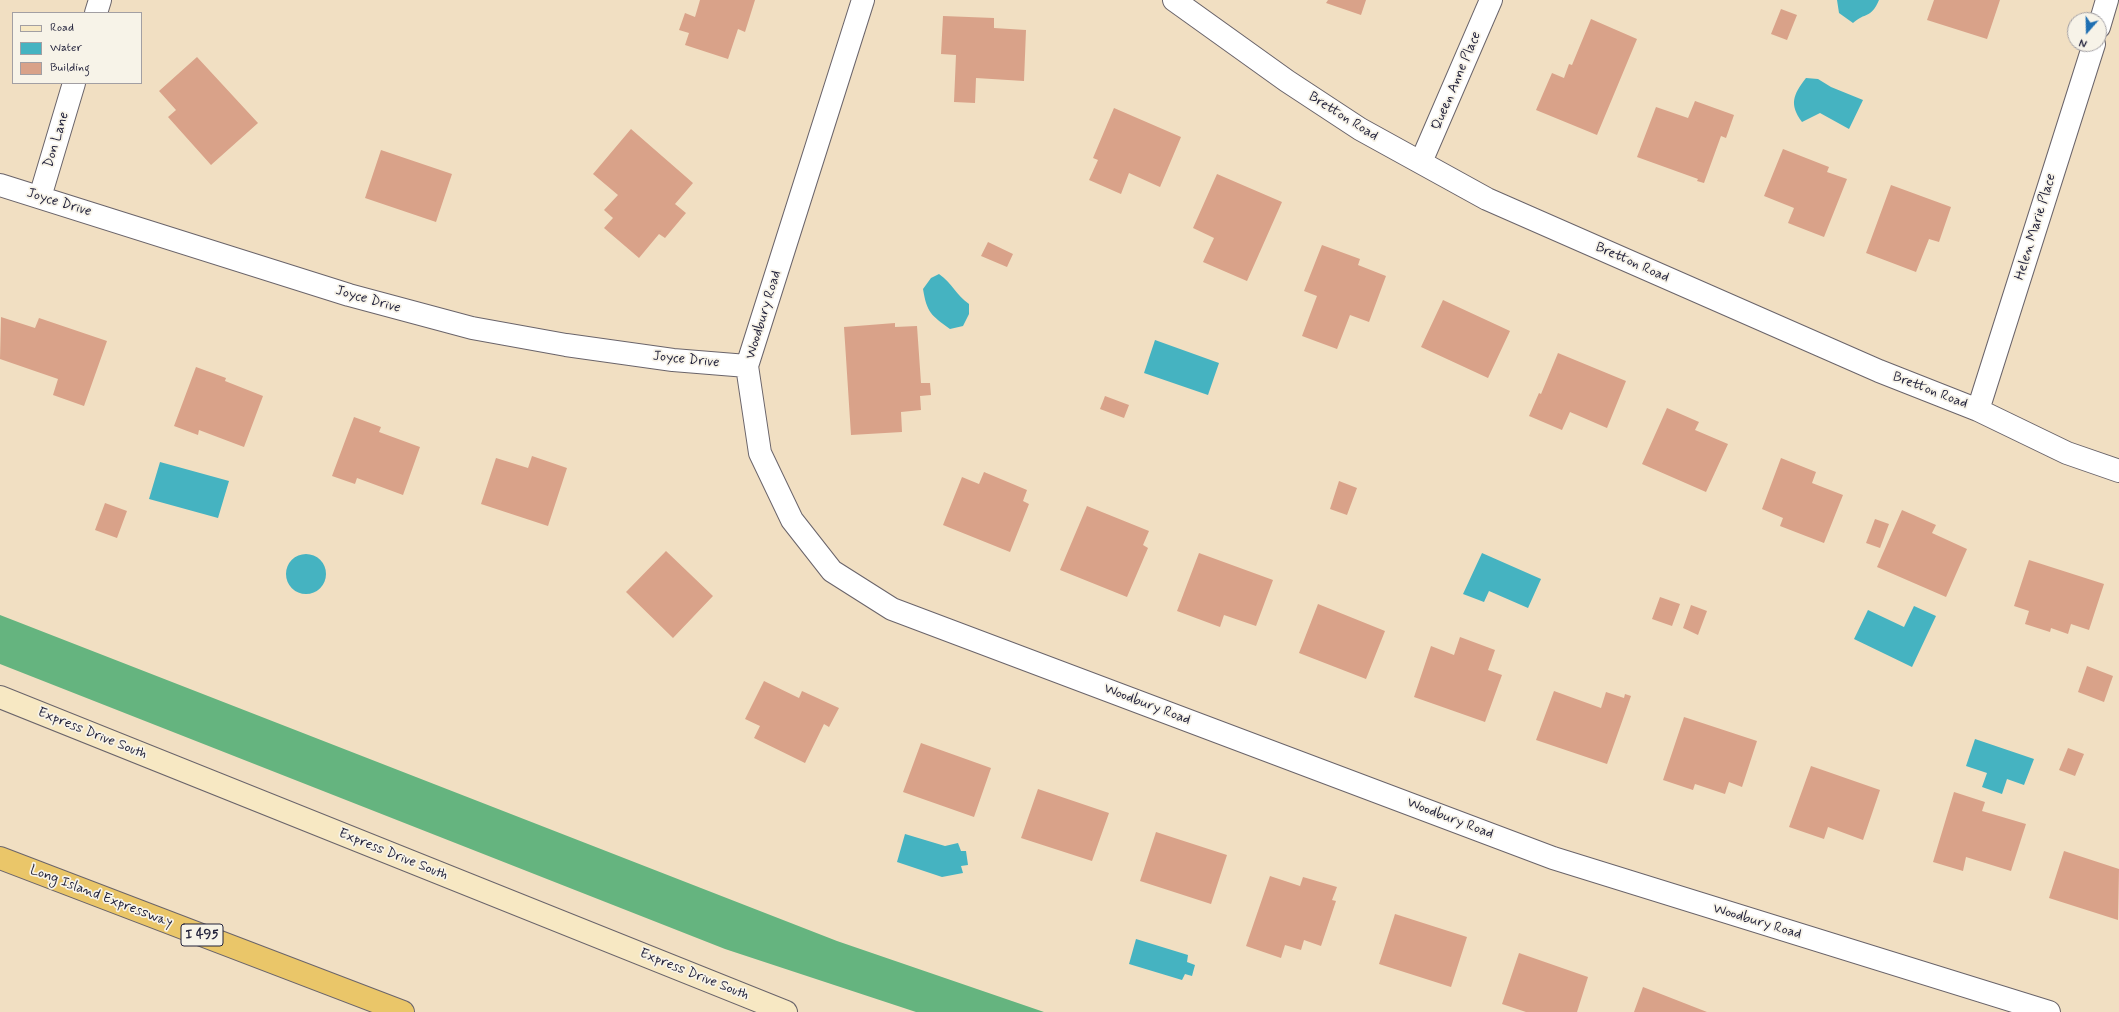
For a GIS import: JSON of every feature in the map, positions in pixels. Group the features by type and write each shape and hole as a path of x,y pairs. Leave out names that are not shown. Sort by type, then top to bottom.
{"highway":[{"name":"Long Island Expressway","path":"0,858 403,1012"}],"main road":[{"name":"Express Drive South","path":"0,697 786,1012"}],"street":[{"path":"96,12 100,0"},
{"name":"Woodbury Road","path":"863,0 747,366 760,453 792,520 832,571 892,609 1553,858 2049,1012"},
{"name":"Bretton Road","path":"1174,0 1287,81 1360,129 1422,162 1486,199 1879,372 1978,410 2067,454 2119,471"},
{"name":"Queen Anne Place","path":"1422,162 1491,0"},
{"path":"2103,12 2107,0"},
{"name":"Helen Marie Place","path":"1978,410 2091,52"},
{"name":"Don Lane","path":"40,197 74,84"},
{"name":"Joyce Drive","path":"0,184 349,295 472,328 566,345 673,360 747,366"}],"green space":[{"path":"0,615 837,941 1044,1012 916,1012 725,949 0,664"}],"water":[{"path":"1837,0 1879,0 1870,13 1853,23 1839,13"},
{"path":"1806,78 1818,79 1831,87 1863,100 1849,129 1820,113 1802,122 1795,110 1794,100 1798,90"},
{"path":"939,274 969,304 969,314 963,326 950,329 934,317 928,309 923,289 931,278"},
{"path":"1155,340 1219,363 1208,395 1144,373"},
{"path":"160,462 229,481 218,518 149,499"},
{"path":"1482,553 1541,579 1528,608 1489,591 1484,602 1463,594"},
{"path":"306,554 320,560 326,574 320,588 306,594 292,588 286,574 292,560"},
{"path":"1914,606 1936,616 1912,667 1854,639 1868,610 1904,627"},
{"path":"1975,739 2034,759 2024,785 2007,779 2002,794 1982,787 1987,773 1966,766"},
{"path":"905,834 945,846 958,843 961,851 966,851 968,865 961,866 963,873 942,877 897,862"},
{"path":"1136,939 1188,955 1187,962 1195,965 1192,976 1185,974 1182,980 1129,964"}],"building":[{"path":"700,0 755,0 745,32 738,29 728,59 685,45 689,33 679,30 685,13 695,17"},
{"path":"1328,0 1366,0 1361,15 1326,3"},
{"path":"1934,0 2000,0 1987,39 1927,20"},
{"path":"1781,9 1797,15 1787,40 1771,34"},
{"path":"943,16 994,18 994,28 1026,30 1024,81 976,78 975,103 954,102 956,55 941,54"},
{"path":"1591,19 1637,39 1597,135 1536,110 1552,73 1564,78 1569,64 1572,65"},
{"path":"197,57 258,123 211,165 168,117 176,110 159,91"},
{"path":"1695,101 1734,115 1726,138 1721,136 1704,183 1697,181 1698,179 1637,157 1656,107 1688,118"},
{"path":"1114,108 1181,137 1160,187 1129,173 1121,194 1089,180 1098,160 1093,158"},
{"path":"631,129 693,183 675,204 686,213 665,238 659,234 639,258 604,228 613,218 604,210 618,195 593,174"},
{"path":"1783,149 1829,167 1827,172 1847,179 1824,237 1788,223 1794,208 1764,196"},
{"path":"381,150 452,174 436,222 365,198"},
{"path":"1217,174 1282,202 1247,281 1203,262 1214,238 1193,228"},
{"path":"1891,185 1951,207 1939,242 1929,239 1916,272 1866,253"},
{"path":"988,242 1013,254 1007,267 981,256"},
{"path":"1322,245 1360,259 1358,265 1386,276 1369,322 1350,315 1337,349 1302,336 1317,296 1304,291"},
{"path":"1443,300 1510,331 1488,378 1421,347"},
{"path":"1,317 35,328 39,318 107,341 84,406 53,395 58,379 0,359"},
{"path":"895,323 895,327 917,326 921,383 930,383 931,395 920,396 921,410 901,412 902,432 851,435 844,327"},
{"path":"1558,353 1626,381 1607,428 1570,412 1562,430 1529,416 1539,393 1541,394"},
{"path":"196,367 226,378 225,381 263,396 244,447 199,430 198,435 174,426"},
{"path":"1105,396 1129,405 1124,418 1100,409"},
{"path":"1667,408 1699,422 1695,430 1728,444 1706,492 1642,464"},
{"path":"354,417 381,427 379,432 420,447 403,495 357,478 355,484 332,476"},
{"path":"532,456 567,468 548,526 481,504 496,458 528,468"},
{"path":"1781,458 1816,472 1812,483 1843,495 1824,543 1780,526 1783,518 1762,509"},
{"path":"984,472 1027,490 1023,501 1029,504 1010,552 943,525 962,477 979,484"},
{"path":"1339,481 1357,488 1347,515 1330,509"},
{"path":"105,503 127,511 117,538 95,530"},
{"path":"1087,506 1149,531 1143,545 1148,548 1127,597 1060,570"},
{"path":"1902,510 1936,525 1932,533 1967,549 1946,597 1877,567"},
{"path":"1875,519 1889,524 1880,548 1866,543"},
{"path":"666,551 713,596 673,638 626,592"},
{"path":"1199,553 1273,580 1256,626 1224,615 1220,627 1177,611"},
{"path":"2029,560 2104,584 2089,630 2071,624 2068,634 2051,628 2050,632 2025,624 2029,611 2014,606"},
{"path":"1660,597 1680,604 1672,626 1652,619"},
{"path":"1318,604 1385,631 1366,679 1299,653"},
{"path":"1691,605 1707,611 1698,635 1683,628"},
{"path":"1460,637 1495,650 1488,670 1502,675 1485,722 1414,697 1431,646 1454,655"},
{"path":"2087,666 2113,676 2104,702 2078,692"},
{"path":"764,681 799,698 802,691 839,708 829,727 824,724 805,763 754,738 760,726 745,719"},
{"path":"1554,691 1601,708 1606,692 1624,698 1625,694 1631,696 1607,764 1536,740"},
{"path":"1684,717 1757,741 1742,787 1729,782 1725,794 1695,784 1693,790 1663,780"},
{"path":"921,743 991,768 974,817 903,792"},
{"path":"2068,748 2084,754 2075,776 2059,770"},
{"path":"1811,766 1880,790 1863,840 1828,827 1824,839 1789,827"},
{"path":"1038,789 1109,813 1092,861 1021,838"},
{"path":"1954,792 1985,802 1982,811 2026,824 2011,871 1966,857 1963,871 1933,862"},
{"path":"1156,832 1227,855 1211,904 1140,881"},
{"path":"2064,851 2119,869 2118,920 2049,898"},
{"path":"1270,876 1300,886 1303,877 1337,887 1332,900 1336,901 1321,946 1304,940 1301,950 1285,945 1281,958 1246,946"},
{"path":"1395,914 1467,937 1451,987 1379,964"},
{"path":"1519,953 1588,977 1577,1012 1526,1012 1502,1004"},
{"path":"1643,987 1707,1012 1634,1012"}]}
